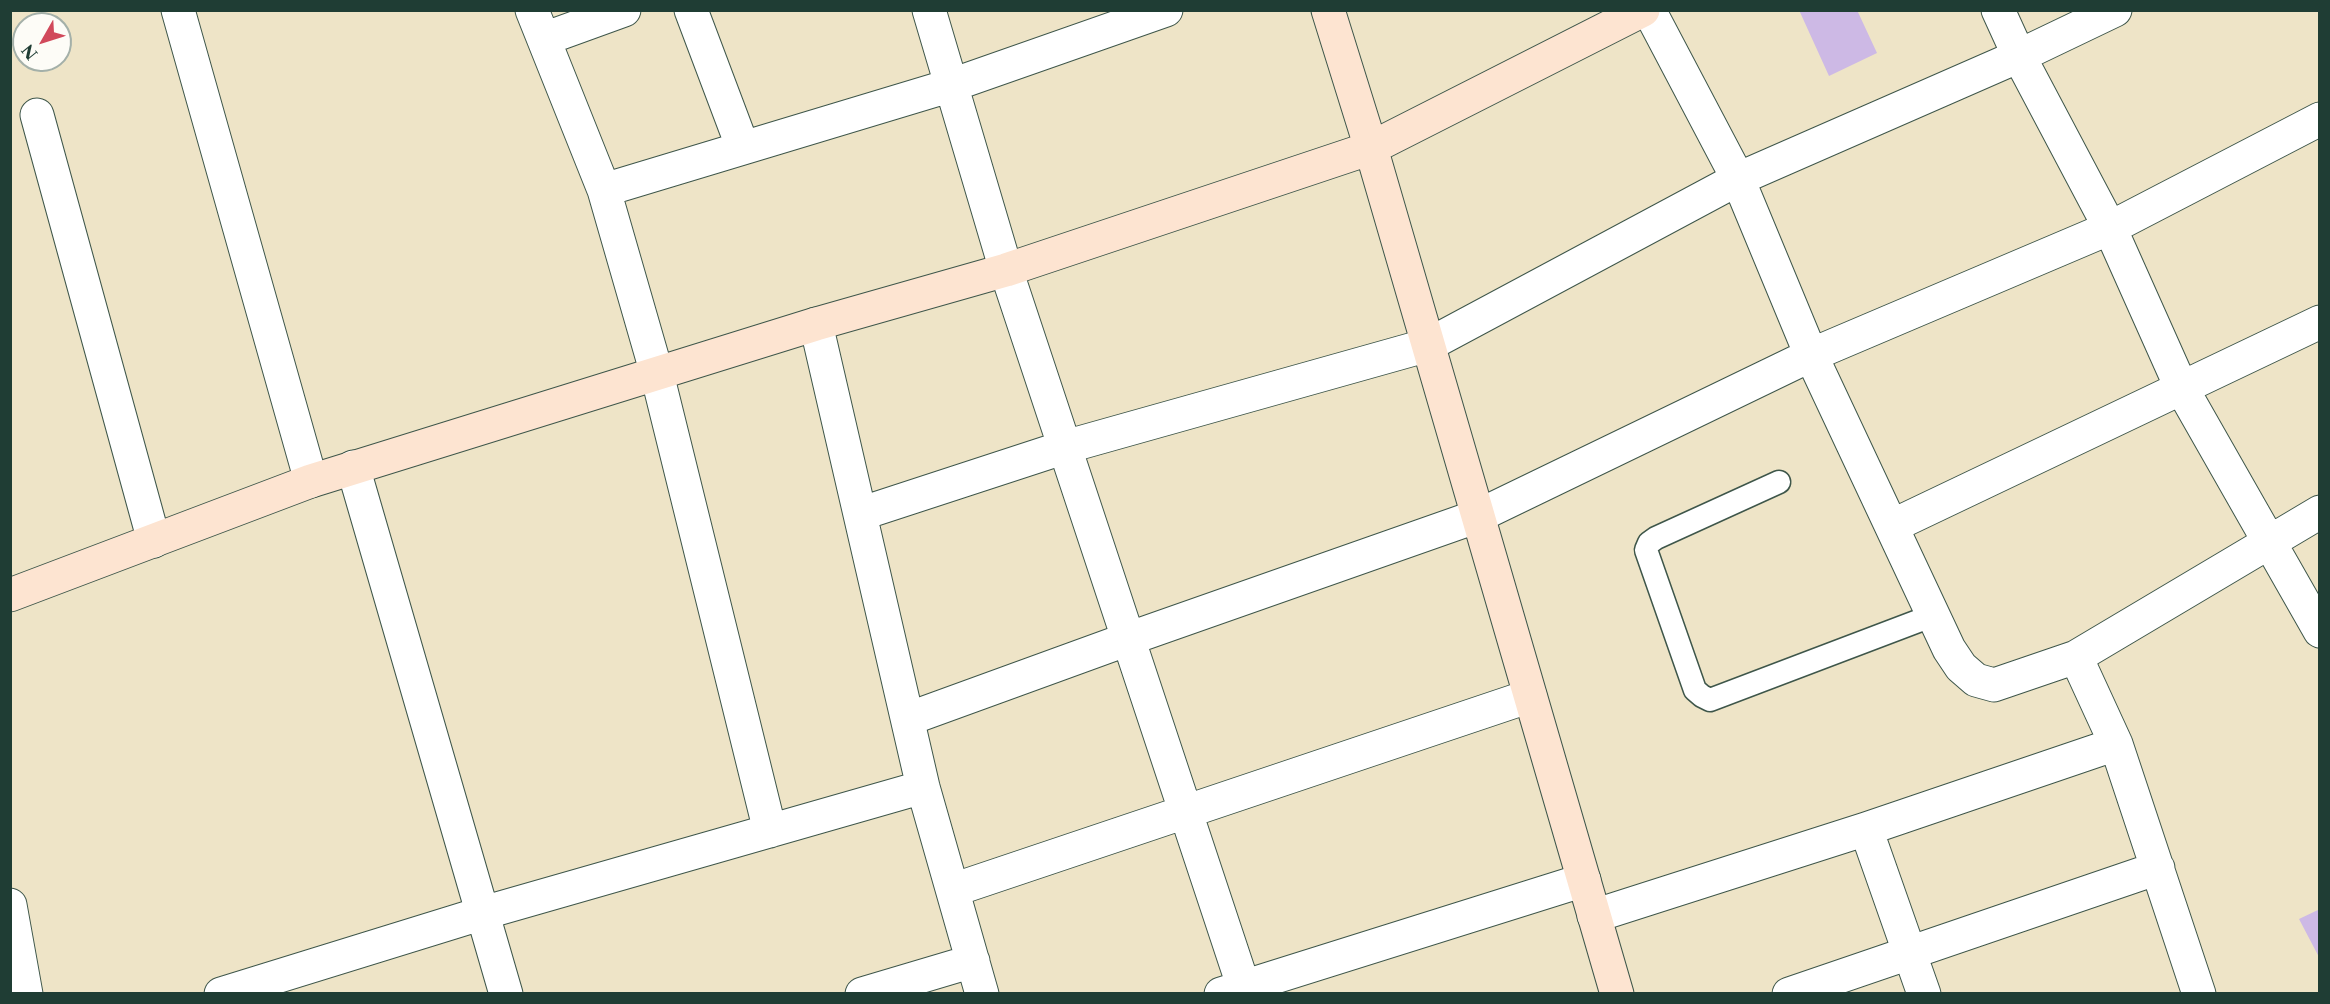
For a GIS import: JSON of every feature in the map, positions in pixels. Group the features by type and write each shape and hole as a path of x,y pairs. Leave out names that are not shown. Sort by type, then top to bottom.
{"street":[{"path":"178,10 311,481"},
{"path":"624,10 538,25 604,190 657,374 770,831"},
{"path":"691,10 743,148"},
{"path":"929,10 1006,270 1185,812 1237,991 1584,880"},
{"path":"604,190 952,85 1166,10"},
{"path":"1328,10 1371,148 1617,993"},
{"path":"10,595 353,467 816,324 1006,270 1371,148 1643,10"},
{"path":"1649,10 1738,179 1811,356 1949,649 1961,667 1976,680 1994,685 2076,657 2319,512"},
{"path":"1998,10 2019,56 2110,228 2181,387 2319,631"},
{"path":"860,514 1065,447 1428,345 1738,179 2019,56 2115,10"},
{"path":"37,115 154,540"},
{"path":"908,720 1128,639 1478,516 1811,356 2110,228 2319,118"},
{"path":"1892,526 2319,322"},
{"path":"816,324 923,787 982,993"},
{"path":"353,467 506,993"},
{"path":"2076,657 2116,744 2158,868 2190,991"},
{"path":"953,890 1530,696"},
{"path":"1594,916 1866,829 2116,744"},
{"path":"221,993 483,913 923,787"},
{"path":"1866,829 1924,993"},
{"path":"1789,993 2158,868"},
{"path":"10,905 26,993"},
{"path":"862,993 973,961"}],"lane":[{"path":"1779,482 1656,538 1649,543 1646,550 1695,690 1710,700 1934,615"}],"building":[{"path":"1799,10 1857,10 1877,53 1829,76"},
{"path":"2320,909 2320,959 2299,919"}]}
